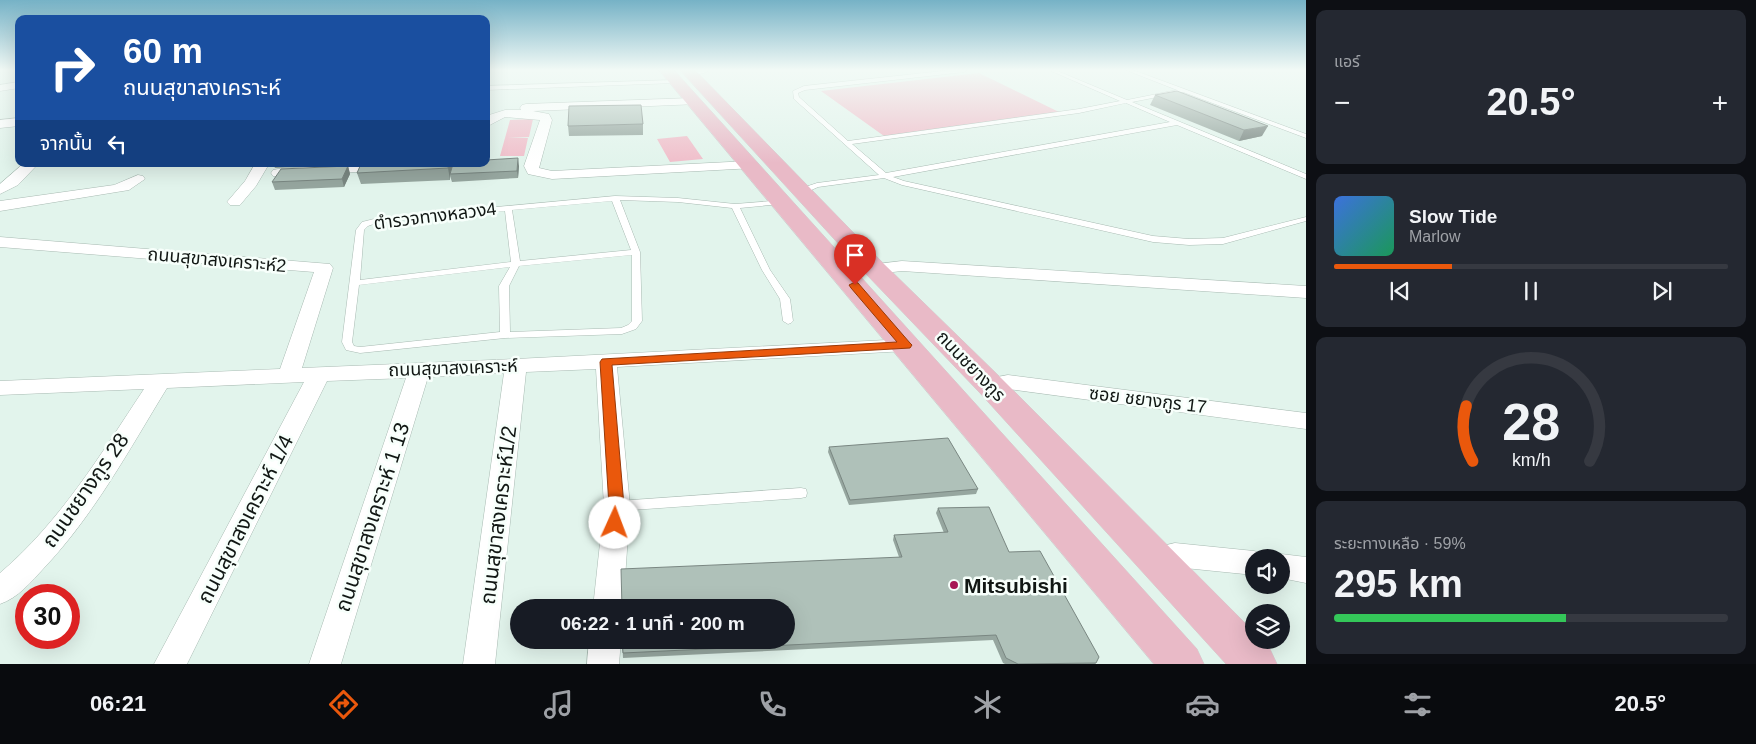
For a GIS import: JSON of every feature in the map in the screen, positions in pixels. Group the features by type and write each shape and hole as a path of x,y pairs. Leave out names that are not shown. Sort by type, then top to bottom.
{"main road":[{"name":"ถนนชยางกูร","path":"708,101 906,345 1182,664"},
{"name":"ถนนชยางกูร","path":"694,102 750,165 875,269 990,385 1255,664"}],"street":[{"path":"490,109 694,102"},
{"path":"490,118 497,115 536,115 544,117 546,120 544,129 531,166 533,171 552,175 750,165"},
{"path":"0,124 15,122"},
{"path":"514,162 533,161"},
{"path":"235,202 251,184 260,167"},
{"path":"278,173 354,167"},
{"path":"0,174 27,168"},
{"path":"0,190 13,182 27,168"},
{"path":"0,206 114,190 138,179"},
{"name":"ถนนสุขาสงเคราะห์2","path":"0,242 324,268 289,374"},
{"path":"0,257 20,244"},
{"path":"875,269 902,266 1306,292"},
{"name":"ถนนสุขาสงเคราะห์","path":"0,388 289,374 606,362 906,345"},
{"path":"606,362 617,506 609,599"},
{"name":"ถนนสุขาสงเคราะห์1/2","path":"480,664 516,366"},
{"name":"ถนนสุขาสงเคราะห์ 1 13","path":"325,664 419,370"},
{"name":"ถนนสุขาสงเคราะห์ 1/4","path":"170,664 320,374"},
{"name":"ถนนชยางกูร 28","path":"0,591 25,572 66,525 161,380"},
{"name":"ซอย ชยางกูร 17","path":"990,385 1008,382 1306,421"},
{"path":"1156,559 1175,555 1245,562"},
{"path":"1290,567 1306,570"},
{"path":"603,664 604,649"}],"lane":[{"path":"799,101 885,176 902,183 1153,239 1189,242 1223,241 1306,219"},
{"path":"846,142 1079,111 1133,101"},
{"path":"1213,101 1306,136"},
{"path":"1128,102 1306,177"},
{"path":"508,207 615,198 678,200 735,206 786,196 817,185 885,176 1177,123"},
{"path":"516,264 504,286 505,335 622,331 632,327 637,321 636,252 615,198"},
{"path":"735,206 766,270 785,299 788,321"},
{"name":"ตำรวจทางหลวง4","path":"505,335 384,348 360,350 350,348 347,342 360,230 365,224 378,220 508,207 516,264"},
{"path":"355,283 636,252"},
{"path":"617,506 801,493"}],"shaded area":[{"path":"835,101 1036,101 1059,112 884,136"},
{"path":"533,119 529,137 508,138 528,138 524,156 500,156 510,120"},
{"path":"687,136 703,159 670,162 657,139"}],"building":[{"path":"1170,101 1203,101 1268,126 1244,130"},
{"path":"641,105 643,124 568,126 569,106"},
{"path":"518,158 517,171 450,174 452,167 490,167 490,160"},
{"path":"348,167 342,179 272,182 281,169"},
{"path":"360,167 448,167 448,168 357,173"},
{"path":"948,438 978,489 850,500 829,447"},
{"path":"989,507 1009,552 1040,551 1099,657 1096,663 1018,664 1006,658 996,635 795,645 795,599 622,599 621,569 902,557 894,535 948,532 938,508"},
{"path":"623,649 706,649 623,653"}],"place":[{"name":"Mitsubishi","path":"954,585"}],"route":[{"path":"615,523 617,506 606,362 906,345 855,285"}]}
